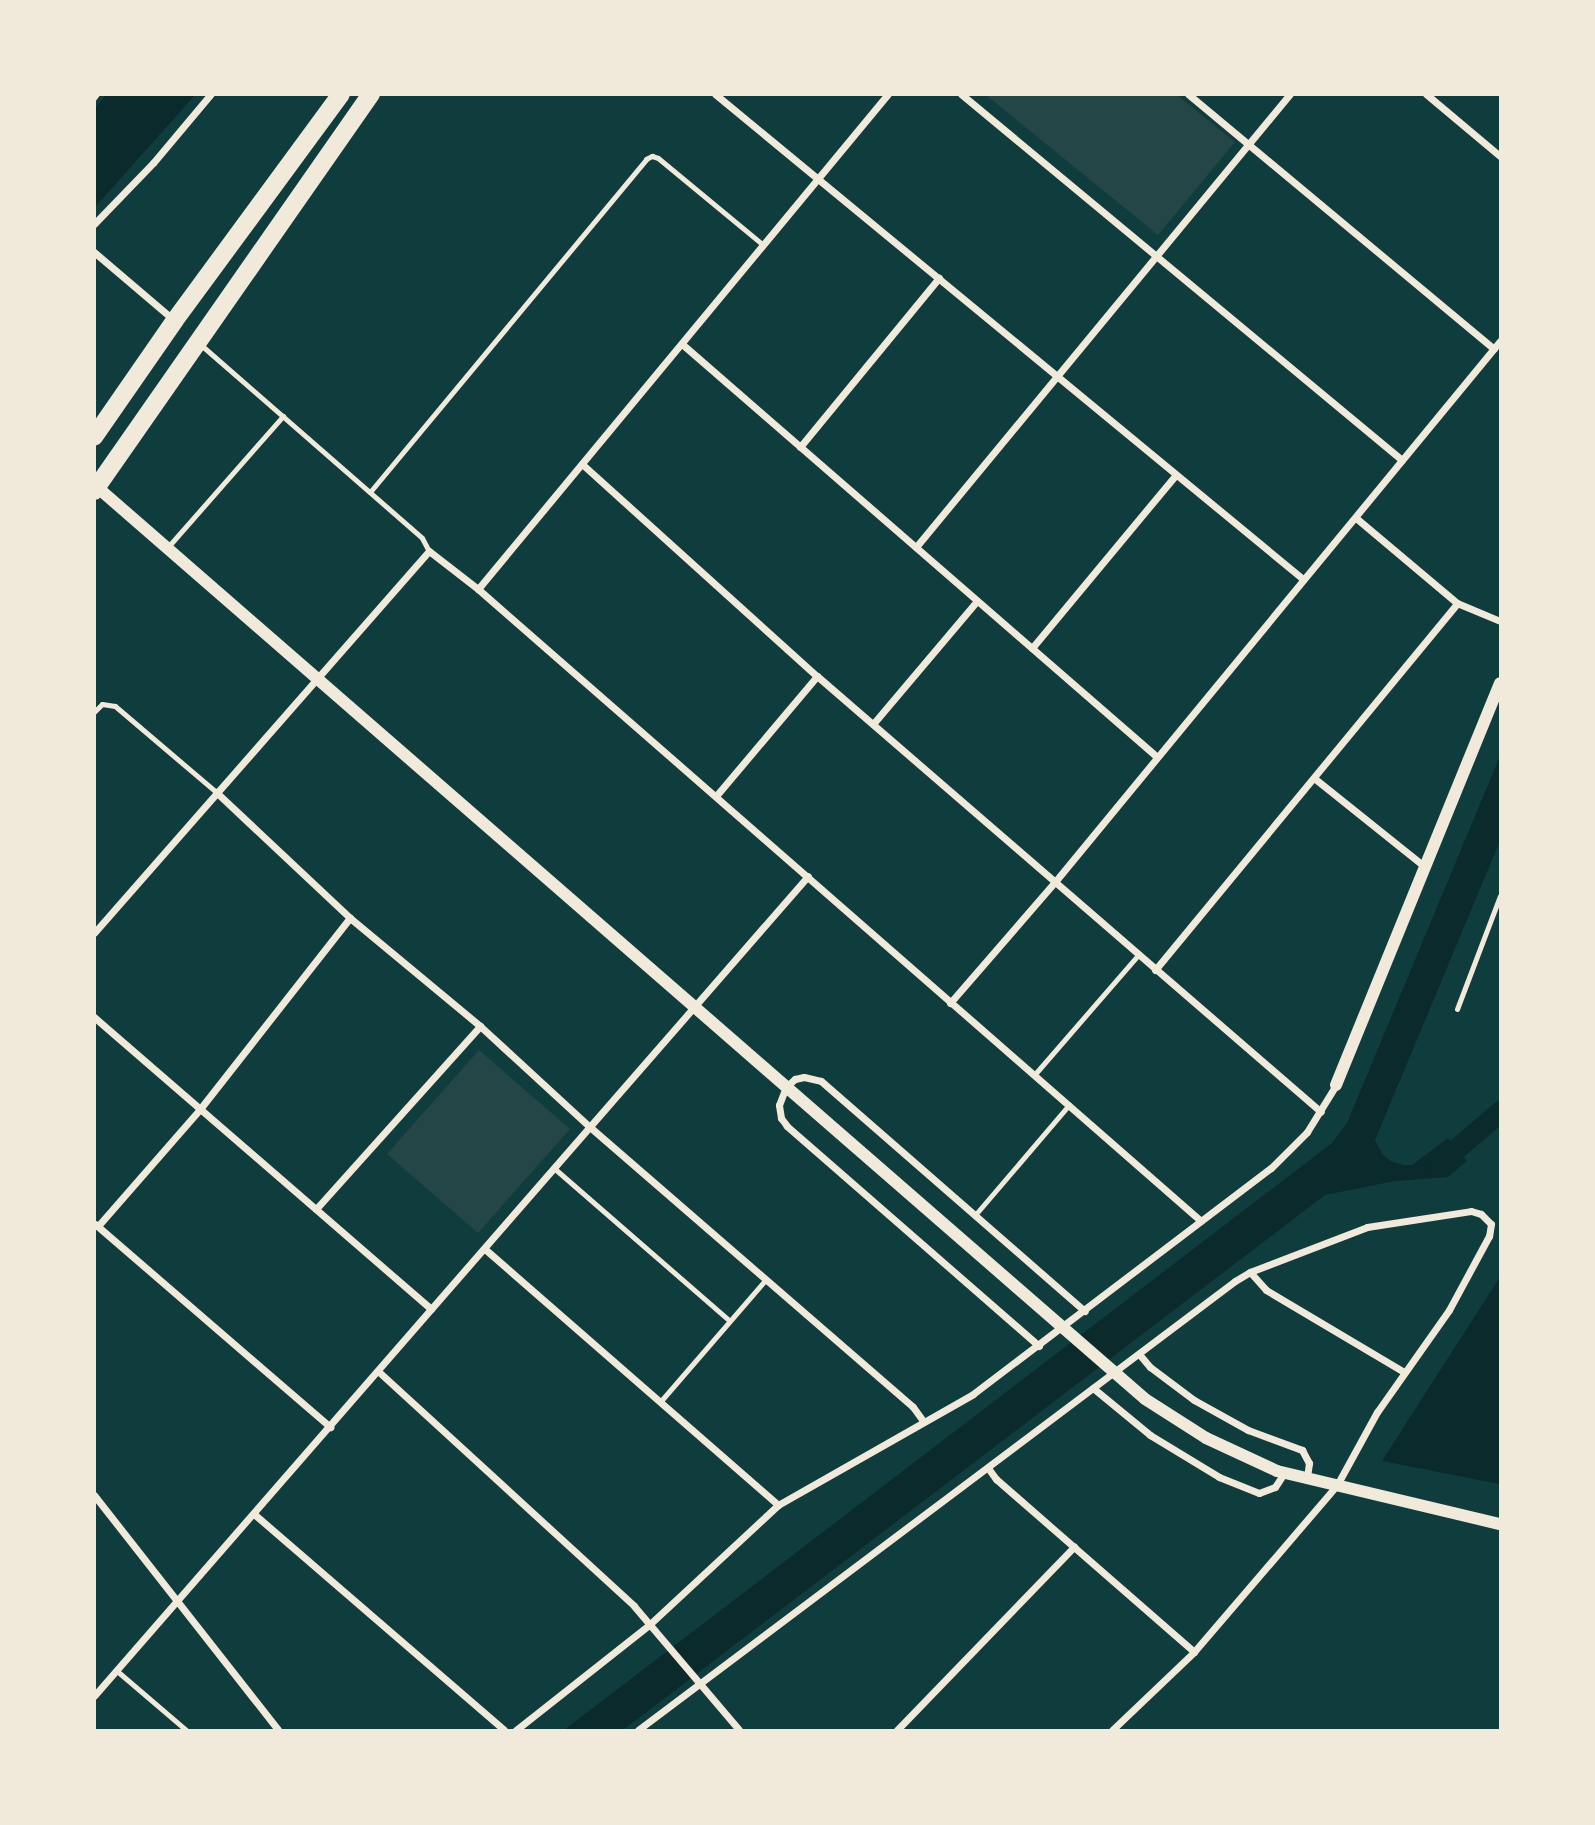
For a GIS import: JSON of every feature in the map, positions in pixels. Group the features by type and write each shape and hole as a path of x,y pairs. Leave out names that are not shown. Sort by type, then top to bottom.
{"highway":[{"path":"94,437 175,320 341,94"},
{"path":"96,489 370,94"}],"street":[{"path":"94,224 153,163 211,94"},
{"path":"478,589 888,94"},
{"path":"961,94 1402,460"},
{"path":"1188,94 1494,349"},
{"path":"916,547 1290,94"},
{"path":"1426,94 1500,156"},
{"path":"718,95 1303,579"},
{"path":"94,252 175,320"},
{"path":"800,447 939,278"},
{"path":"950,1003 1054,883 1500,341"},
{"path":"682,344 1156,756"},
{"path":"582,464 817,676 1321,1112"},
{"path":"1032,649 1175,475"},
{"path":"96,489 1120,1378 1183,1425 1231,1451 1283,1473 1500,1524"},
{"path":"1356,518 1457,603 1500,621"},
{"path":"95,932 429,551 478,589 1201,1221"},
{"path":"873,724 977,601"},
{"path":"1155,970 1457,603"},
{"path":"716,796 817,676"},
{"path":"516,1731 650,1624 778,1505 973,1394 1086,1311 1271,1168 1321,1112 1336,1085 1500,683"},
{"path":"1314,778 1418,864 1426,867"},
{"path":"216,792 350,918 480,1026 591,1128 913,1407 923,1421"},
{"path":"94,1696 431,1309 486,1250 808,876"},
{"path":"330,1427 96,1225 201,1109 350,918"},
{"path":"94,1017 431,1309"},
{"path":"316,1209 480,1026"},
{"path":"1039,1346 781,1118 779,1105 786,1087 795,1079 815,1078 841,1097 1086,1311"},
{"path":"638,1731 698,1682 1250,1272 1367,1227 1471,1211 1481,1214 1491,1224 1492,1230 1449,1310 1377,1412 1337,1485 1194,1652 1112,1731"},
{"path":"486,1250 778,1505"},
{"path":"1250,1272 1266,1290 1404,1372"},
{"path":"1139,1354 1157,1372 1194,1400 1228,1420 1275,1441 1296,1447 1307,1456 1307,1478"},
{"path":"379,1371 650,1624 739,1731"},
{"path":"1093,1388 1161,1443 1219,1476 1253,1491 1265,1492 1275,1487 1283,1473"},
{"path":"988,1468 996,1479 1194,1652"},
{"path":"94,1495 278,1731"},
{"path":"254,1514 504,1731"},
{"path":"897,1731 1074,1547"}],"lane":[{"path":"370,492 646,159 652,156 658,158 763,245"},
{"path":"198,341 422,538 429,551"},
{"path":"167,548 283,416"},
{"path":"94,712 102,704 115,706 216,792"},
{"path":"1457,1009 1500,896"},
{"path":"1035,1074 1138,955"},
{"path":"975,1215 1069,1105"},
{"path":"555,1170 729,1320"},
{"path":"660,1402 766,1279"},
{"path":"117,1671 186,1731"}],"shaded area":[{"path":"107,94 195,95 95,207 95,108"},
{"path":"986,95 1177,95 1235,142 1158,235"},
{"path":"1500,756 1500,841 1375,1140 1382,1154 1390,1161 1412,1165 1448,1138 1467,1161 1448,1177 1395,1181 1325,1195 623,1730 564,1730 1332,1143 1347,1123"},
{"path":"479,1050 570,1129 478,1233 387,1154"},
{"path":"1500,1277 1500,1484 1382,1461"}],"waterway":[{"path":"1435,1167 1500,1111"}]}
